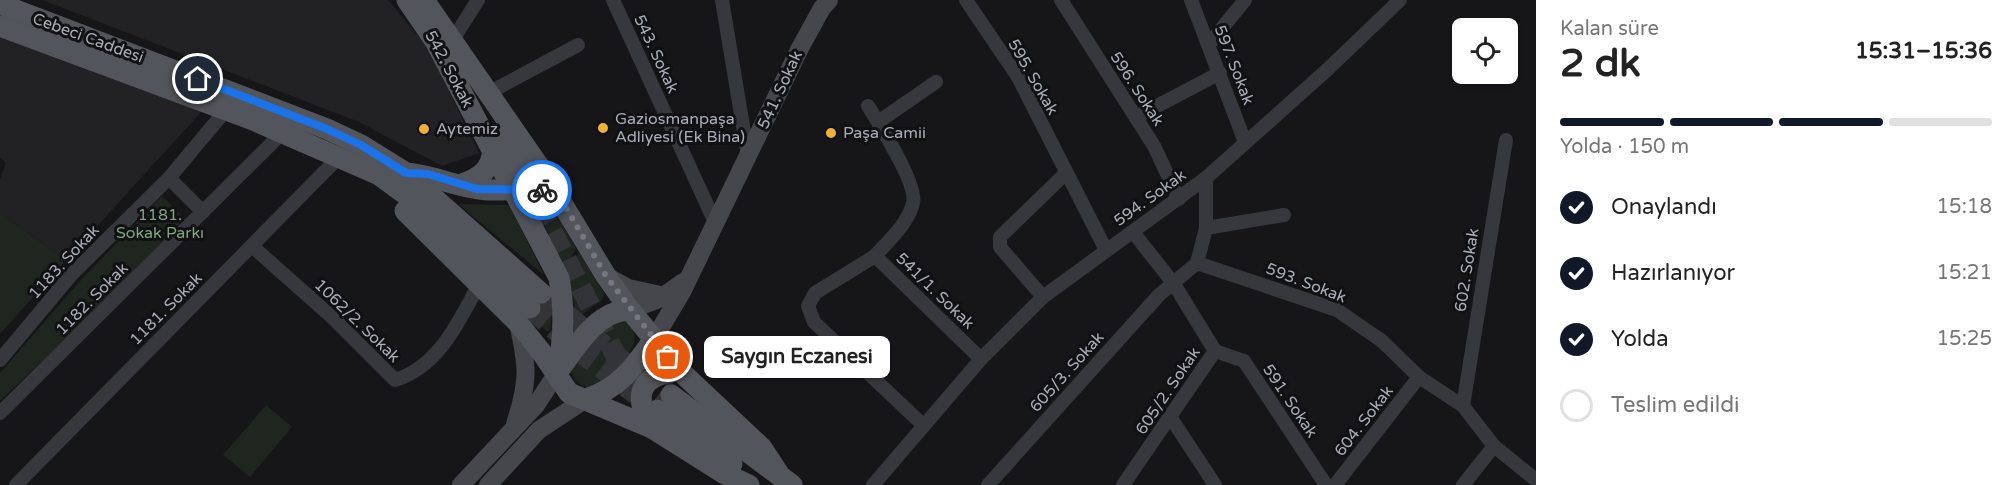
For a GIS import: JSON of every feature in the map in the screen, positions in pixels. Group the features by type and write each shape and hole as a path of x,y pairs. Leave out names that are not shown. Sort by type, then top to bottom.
{"main road":[{"name":"542. Sokak","path":"407,0 435,41 493,150 518,181 559,278 563,320 562,349 557,373"},
{"name":"542. Sokak","path":"424,0 490,92 561,199 606,276 630,310 674,364 762,448 778,481"},
{"name":"Cebeci Caddesi","path":"0,4 327,129 361,145 406,173 529,308"},
{"name":"Cebeci Caddesi","path":"0,27 283,132 362,167 405,194 529,308"},
{"path":"452,41 518,181"},
{"path":"462,184 482,175 488,168 493,150"},
{"path":"362,167 478,286 529,308 561,385 569,393 586,399 660,411 725,474 749,485"},
{"path":"406,173 428,174 477,189 518,181 561,199"},
{"path":"557,373 598,322 615,312 630,310"},
{"path":"586,399 616,385 654,339"},
{"path":"674,364 656,375 643,387 641,407 660,411 778,481"}],"street":[{"path":"452,41 478,0"},
{"name":"543. Sokak","path":"613,0 714,220"},
{"path":"722,0 748,156"},
{"name":"541. Sokak","path":"671,297 686,279 800,48 822,8 829,0"},
{"name":"595. Sokak","path":"966,0 1018,77 1106,250"},
{"name":"596. Sokak","path":"1061,0 1154,146 1179,199"},
{"name":"597. Sokak","path":"1191,0 1245,142"},
{"path":"1209,44 1245,0"},
{"name":"594. Sokak","path":"873,485 922,424 981,359 1043,297 1206,178 1400,0"},
{"path":"490,92 578,45"},
{"path":"1136,117 1220,73"},
{"path":"878,122 936,82"},
{"name":"541/1. Sokak","path":"868,106 911,186 914,201 905,221 875,256 981,359"},
{"name":"1183. Sokak","path":"0,360 72,274 169,178 226,110"},
{"name":"1182. Sokak","path":"0,413 283,132"},
{"name":"602. Sokak","path":"1462,406 1506,140"},
{"name":"1181. Sokak","path":"16,485 340,156"},
{"path":"1043,297 1000,247 1000,237 1066,173"},
{"path":"169,178 203,212"},
{"path":"1197,263 1206,228 1206,178"},
{"path":"1206,228 1284,215"},
{"name":"605/2. Sokak","path":"1123,485 1215,351 1174,284 1133,232"},
{"name":"1062/2. Sokak","path":"252,246 333,318 395,380 414,375 436,356 478,286"},
{"path":"875,256 815,293 808,306 814,322 922,424"},
{"name":"593. Sokak","path":"1197,263 1337,310 1382,341 1419,377 1462,406 1494,446 1536,480"},
{"name":"605/3. Sokak","path":"987,485 1159,296 1197,263"},
{"path":"606,276 628,288 671,297"},
{"path":"630,310 671,297"},
{"path":"654,339 671,297"},
{"path":"671,297 670,333 674,364"},
{"path":"512,431 526,387 529,308"},
{"name":"591. Sokak","path":"1215,351 1244,361 1326,485"},
{"path":"461,485 536,405 557,373"},
{"name":"604. Sokak","path":"1335,485 1419,377"},
{"path":"488,485 539,430 586,399"},
{"path":"1171,418 1215,485"},
{"path":"1463,485 1494,446"}],"shaded area":[{"path":"42,0 388,0 428,48 479,153 442,166 359,122"},
{"path":"0,35 204,109 66,260 0,213 0,179 6,163 0,158"}],"green space":[{"name":"1181. Sokak Parkı","path":"162,196 188,222 0,401 0,373 81,280"},
{"path":"532,199 550,204 576,248 565,268"},
{"path":"458,204 509,205 544,275"},
{"path":"0,213 66,260 0,334"},
{"path":"579,252 604,294 602,300 577,318 567,272"},
{"path":"549,287 552,309 550,331 546,331 527,313"},
{"path":"625,320 633,328 635,337 626,357 609,376 592,388 581,385 571,369 603,326"},
{"path":"266,405 292,427 250,477 223,455"}],"tunnel":[{"path":"524,177 616,356"},
{"path":"541,293 616,356 671,395"},
{"path":"530,308 588,358 653,407"}],"way so far":[{"path":"542,190 561,199 606,276 668,357"}],"place":[{"name":"Gaziosmanpaşa Adliyesi (Ek Bina)","path":"603,128"},
{"name":"Aytemiz","path":"424,129"},
{"name":"Paşa Camii","path":"831,133"},
{"name":"Saygın Eczanesi","path":"668,357"}],"route":[{"path":"198,79 327,129 361,145 406,173 428,174 477,189 533,188 542,190"}]}
